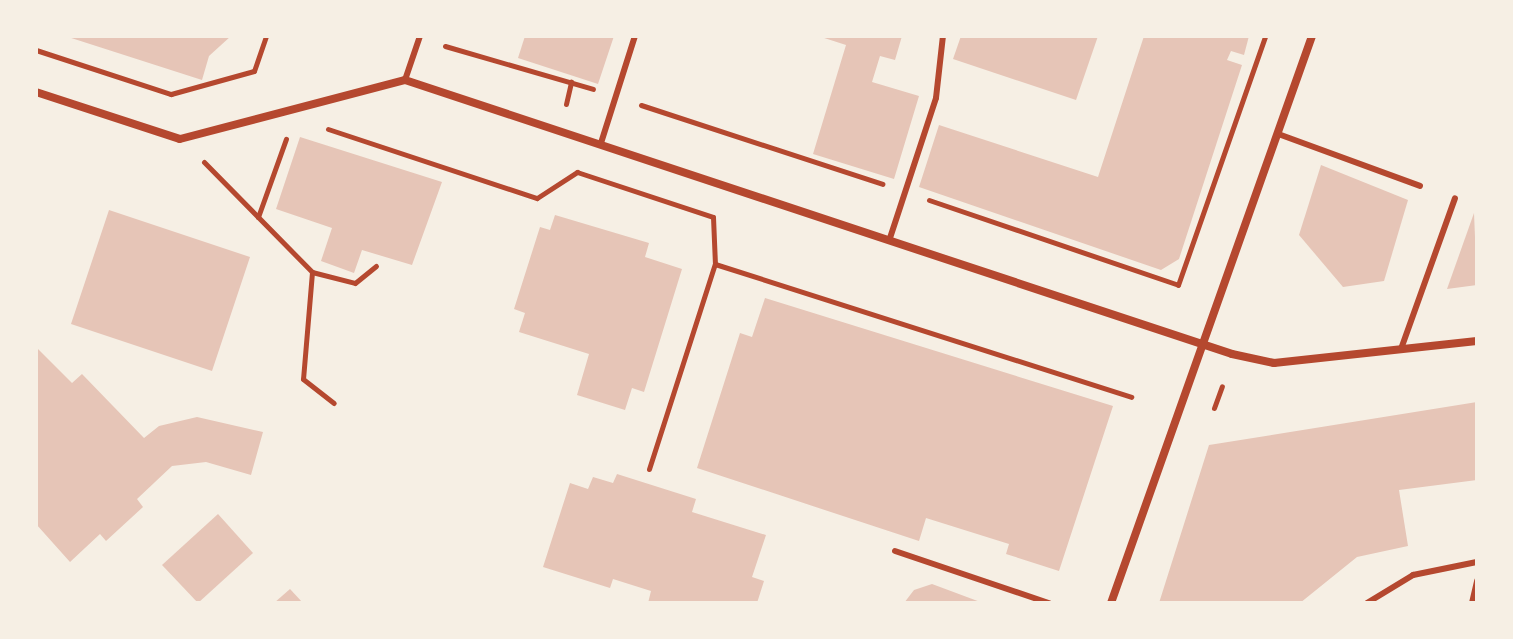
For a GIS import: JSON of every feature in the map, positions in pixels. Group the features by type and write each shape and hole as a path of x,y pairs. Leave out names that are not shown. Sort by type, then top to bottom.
{"street":[{"path":"1111,603 1281,135 1312,36"},
{"path":"36,92 180,139 405,80 1203,344 1274,363 1477,341"}],"lane":[{"path":"601,143 635,36"},
{"path":"890,238 936,98 943,36"},
{"path":"405,80 420,37"},
{"path":"1281,135 1420,186"},
{"path":"1401,349 1455,198"},
{"path":"895,551 1049,603"},
{"path":"1367,603 1413,575 1477,562"},
{"path":"1472,603 1477,581"}],"path":[{"path":"36,50 171,94 254,71 266,36"},
{"path":"420,37 905,191 1178,285 1265,36"},
{"path":"281,114 537,198 577,172 713,217 715,264 649,469"},
{"path":"258,217 294,118"},
{"path":"180,139 312,272 355,283 376,266"},
{"path":"715,264 1131,397"},
{"path":"312,272 303,379 334,403"}],"building":[{"path":"65,36 231,36 209,56 202,80"},
{"path":"525,36 614,36 598,84 518,58"},
{"path":"818,36 902,36 895,60 880,56 872,82 919,96 894,179 813,154 846,45"},
{"path":"961,36 1098,36 1076,100 953,59"},
{"path":"1144,36 1249,36 1244,55 1231,51 1227,60 1242,65 1179,259 1161,270 919,187 939,125 1098,177"},
{"path":"300,137 442,182 412,265 362,250 354,273 321,261 332,228 276,209"},
{"path":"1321,165 1408,200 1384,281 1343,287 1299,235"},
{"path":"109,210 250,257 212,371 71,324"},
{"path":"1474,213 1477,285 1447,289"},
{"path":"555,215 649,243 645,257 682,269 644,392 632,388 625,410 577,395 589,354 519,332 525,313 514,309 540,227 550,230"},
{"path":"765,298 1113,406 1059,571 1006,554 1009,544 926,518 919,541 697,468 740,333 752,337"},
{"path":"36,347 72,383 82,374 144,438 159,426 197,417 263,432 251,475 206,462 172,466 137,499 143,507 106,541 100,534 70,562 36,524"},
{"path":"1477,402 1477,480 1399,490 1408,546 1357,557 1300,603 1159,603 1209,445"},
{"path":"617,474 696,499 692,512 766,535 752,577 764,581 757,603 648,603 651,591 613,579 610,588 543,567 570,483 588,489 593,477 613,483"},
{"path":"218,514 253,553 198,603 162,565"},
{"path":"932,584 983,603 904,603 914,590"},
{"path":"290,589 303,603 274,603"}]}
